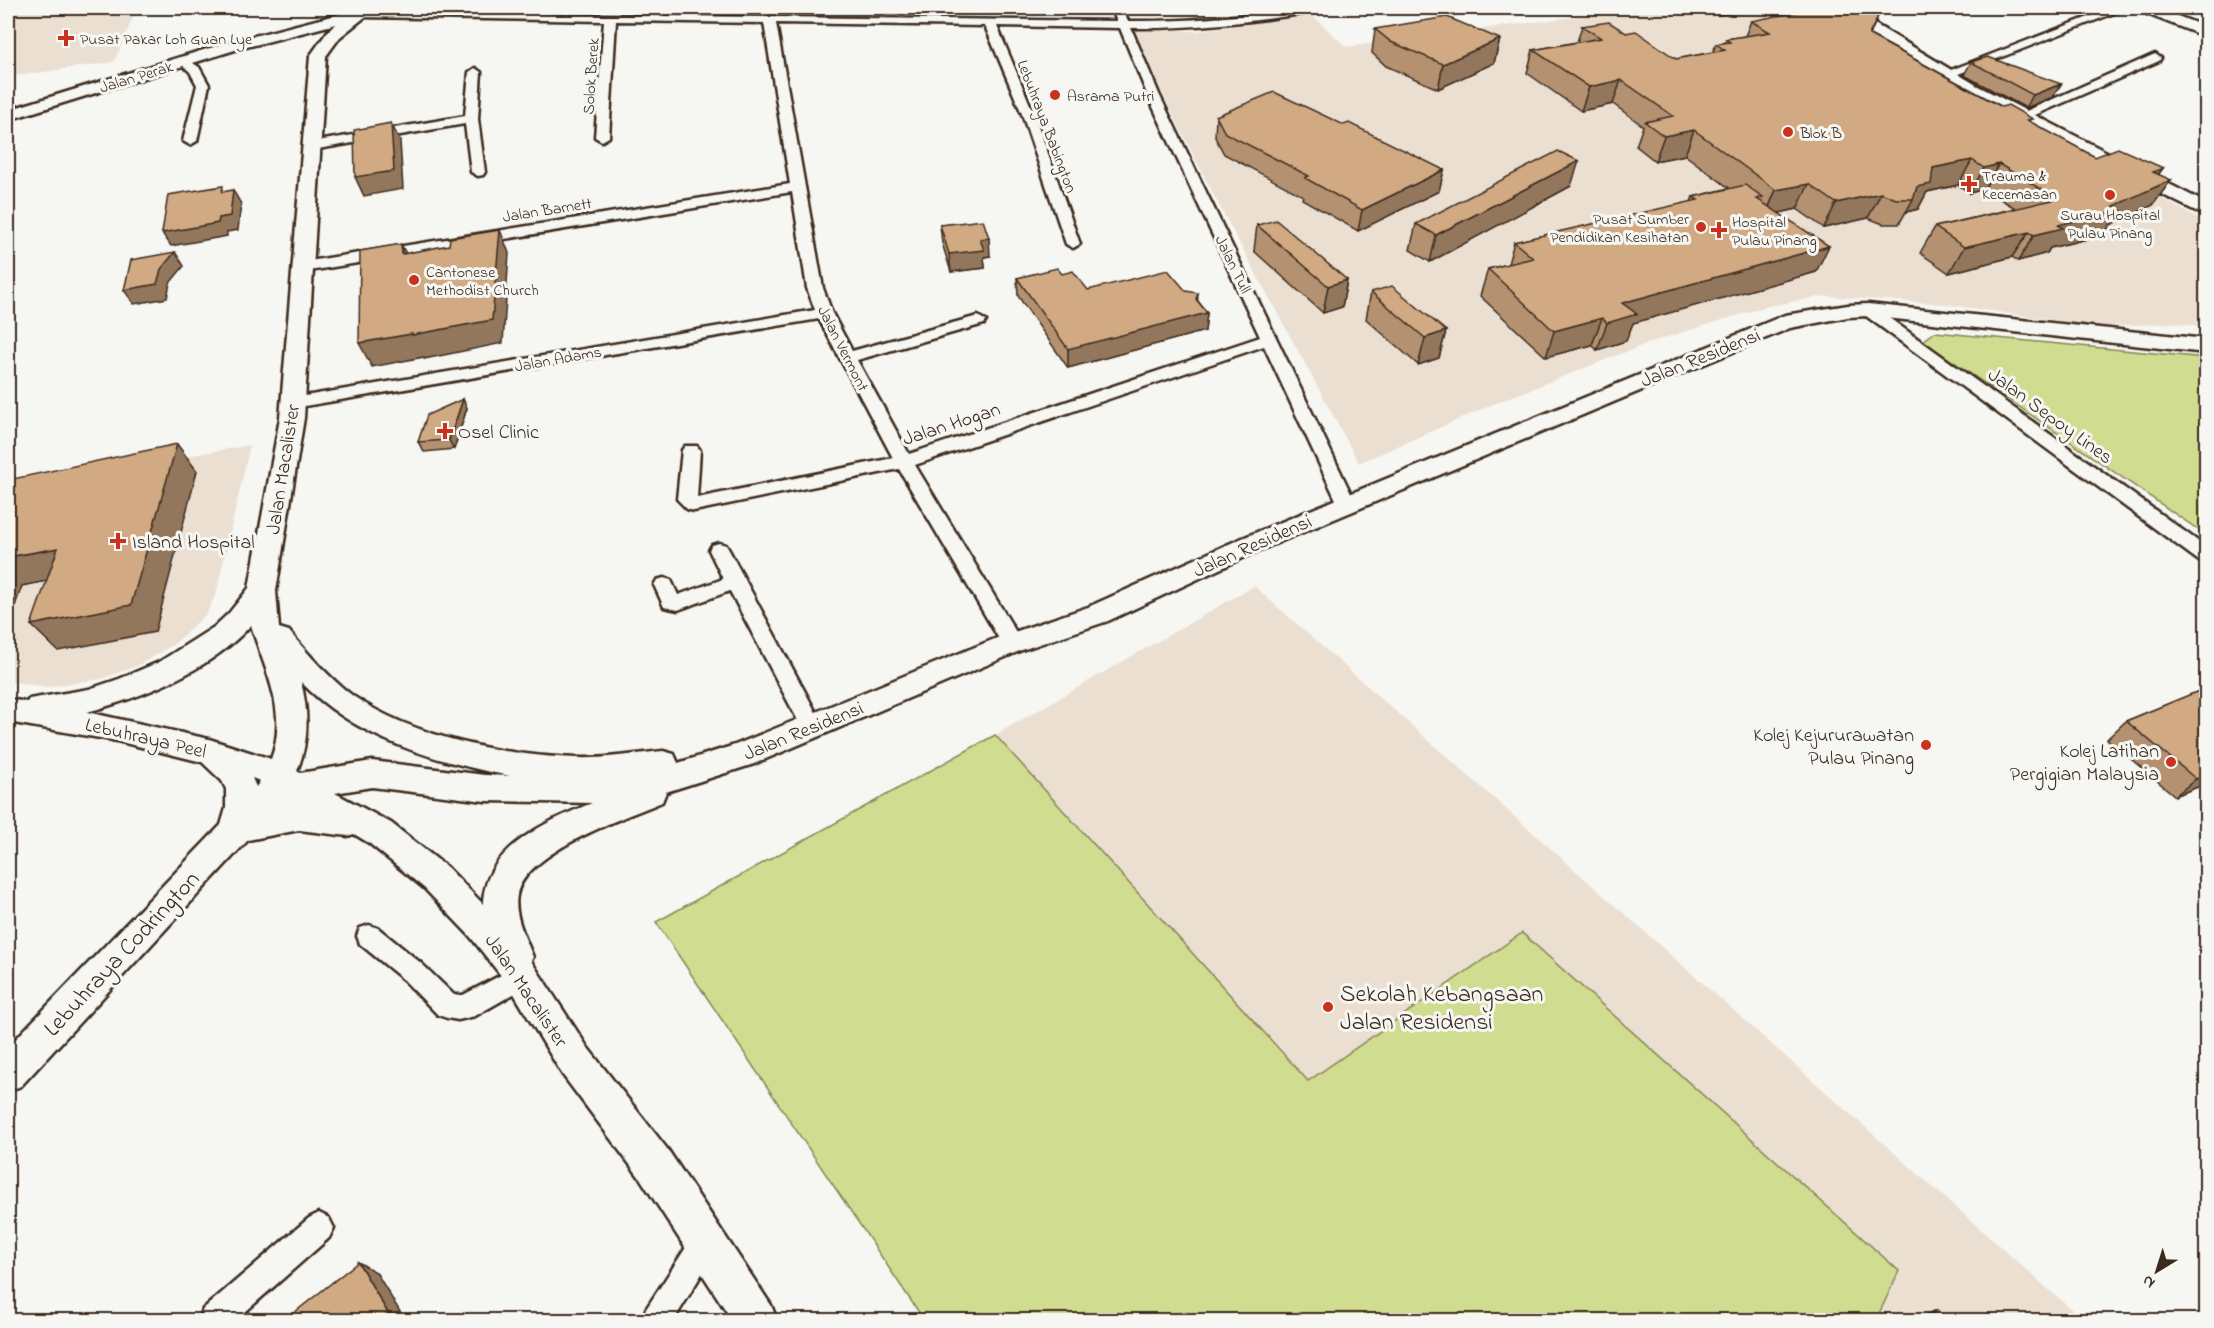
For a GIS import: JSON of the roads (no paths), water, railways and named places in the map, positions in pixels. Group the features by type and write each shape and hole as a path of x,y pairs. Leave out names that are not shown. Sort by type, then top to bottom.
{"main road":[{"path":"248,42 297,24 317,8"},
{"path":"333,8 359,10"},
{"path":"1838,8 1944,75 2206,210"},
{"path":"2144,8 2206,32"},
{"path":"318,56 334,34 359,10"},
{"name":"Jalan Perak","path":"8,115 359,10"},
{"path":"184,61 280,35 306,37 313,42 318,56"},
{"name":"Jalan Macalister","path":"262,604 293,403 318,56"},
{"name":"Jalan Residensi","path":"289,782 372,774 484,788 582,791 627,787 667,779 743,755 1012,643 1098,614 1250,544 1785,322 1848,311 1868,310 2206,346"},
{"path":"11,710 87,701 149,680 200,651 239,619 262,604"},
{"path":"262,604 301,667 344,704 402,733 473,756 552,770 579,771 743,755"},
{"path":"262,604 284,673 291,707 289,782"},
{"name":"Lebuhraya Peel","path":"11,710 117,729 209,751 269,771 289,782"},
{"path":"209,751 230,766 237,778 244,806 234,833"},
{"path":"522,976 500,908 500,893 504,880 519,860 561,833 591,818 743,755"},
{"name":"Jalan Macalister","path":"289,782 371,828 436,878 481,924 522,976 575,1061 654,1164 756,1320"},
{"name":"Lebuhraya Codrington","path":"8,1073 234,833 278,797 289,782"},
{"path":"234,833 286,816 316,816 371,828"}],"street":[{"name":"Jalan Tull","path":"1115,8 1136,19 1153,94 1347,504"},
{"path":"359,10 410,14 769,19 989,21 1136,19 1208,24 1321,8"},
{"path":"1944,75 2121,8"},
{"path":"334,34 372,19 410,14"},
{"name":"Solok Berek","path":"602,137 610,17"},
{"name":"Jalan Vermont","path":"769,19 796,187 815,288 824,313 904,462 1012,643"},
{"name":"Lebuhraya Babington","path":"989,21 1028,114 1073,244"},
{"path":"2021,116 2155,58"},
{"path":"184,61 195,70 202,85 190,141"},
{"path":"475,72 471,119 478,172"},
{"path":"312,146 471,119"},
{"name":"Jalan Barnett","path":"303,267 796,187"},
{"name":"Jalan Sepoy Lines","path":"1868,310 2206,556"},
{"name":"Jalan Adams","path":"293,403 824,313"},
{"path":"848,357 978,321"},
{"name":"Jalan Hogan","path":"691,450 686,499 694,504 904,462 1270,339"},
{"path":"719,550 812,726"},
{"path":"664,585 671,602 678,603 735,582"},
{"path":"369,936 412,972 447,1006 466,1007 522,976"},
{"path":"214,1320 319,1228"},
{"path":"657,1320 706,1242"}],"place":[{"name":"Pusat Pakar Loh Guan Lye","path":"66,38"},
{"name":"Asrama Putri","path":"1055,95"},
{"name":"Blok B","path":"1788,132"},
{"name":"Trauma & Kecemasan","path":"1969,184"},
{"name":"Surau Hospital Pulau Pinang","path":"2110,195"},
{"name":"Pusat Sumber Pendidikan Kesihatan","path":"1701,227"},
{"name":"Hospital Pulau Pinang","path":"1719,230"},
{"name":"Cantonese Methodist Church","path":"414,280"},
{"name":"Osel Clinic","path":"445,431"},
{"name":"Island Hospital","path":"118,541"},
{"name":"Kolej Kejururawatan Pulau Pinang","path":"1926,745"},
{"name":"Kolej Latihan Pergigian Malaysia","path":"2171,762"},
{"name":"Sekolah Kebangsaan Jalan Residensi","path":"1328,1007"}]}
